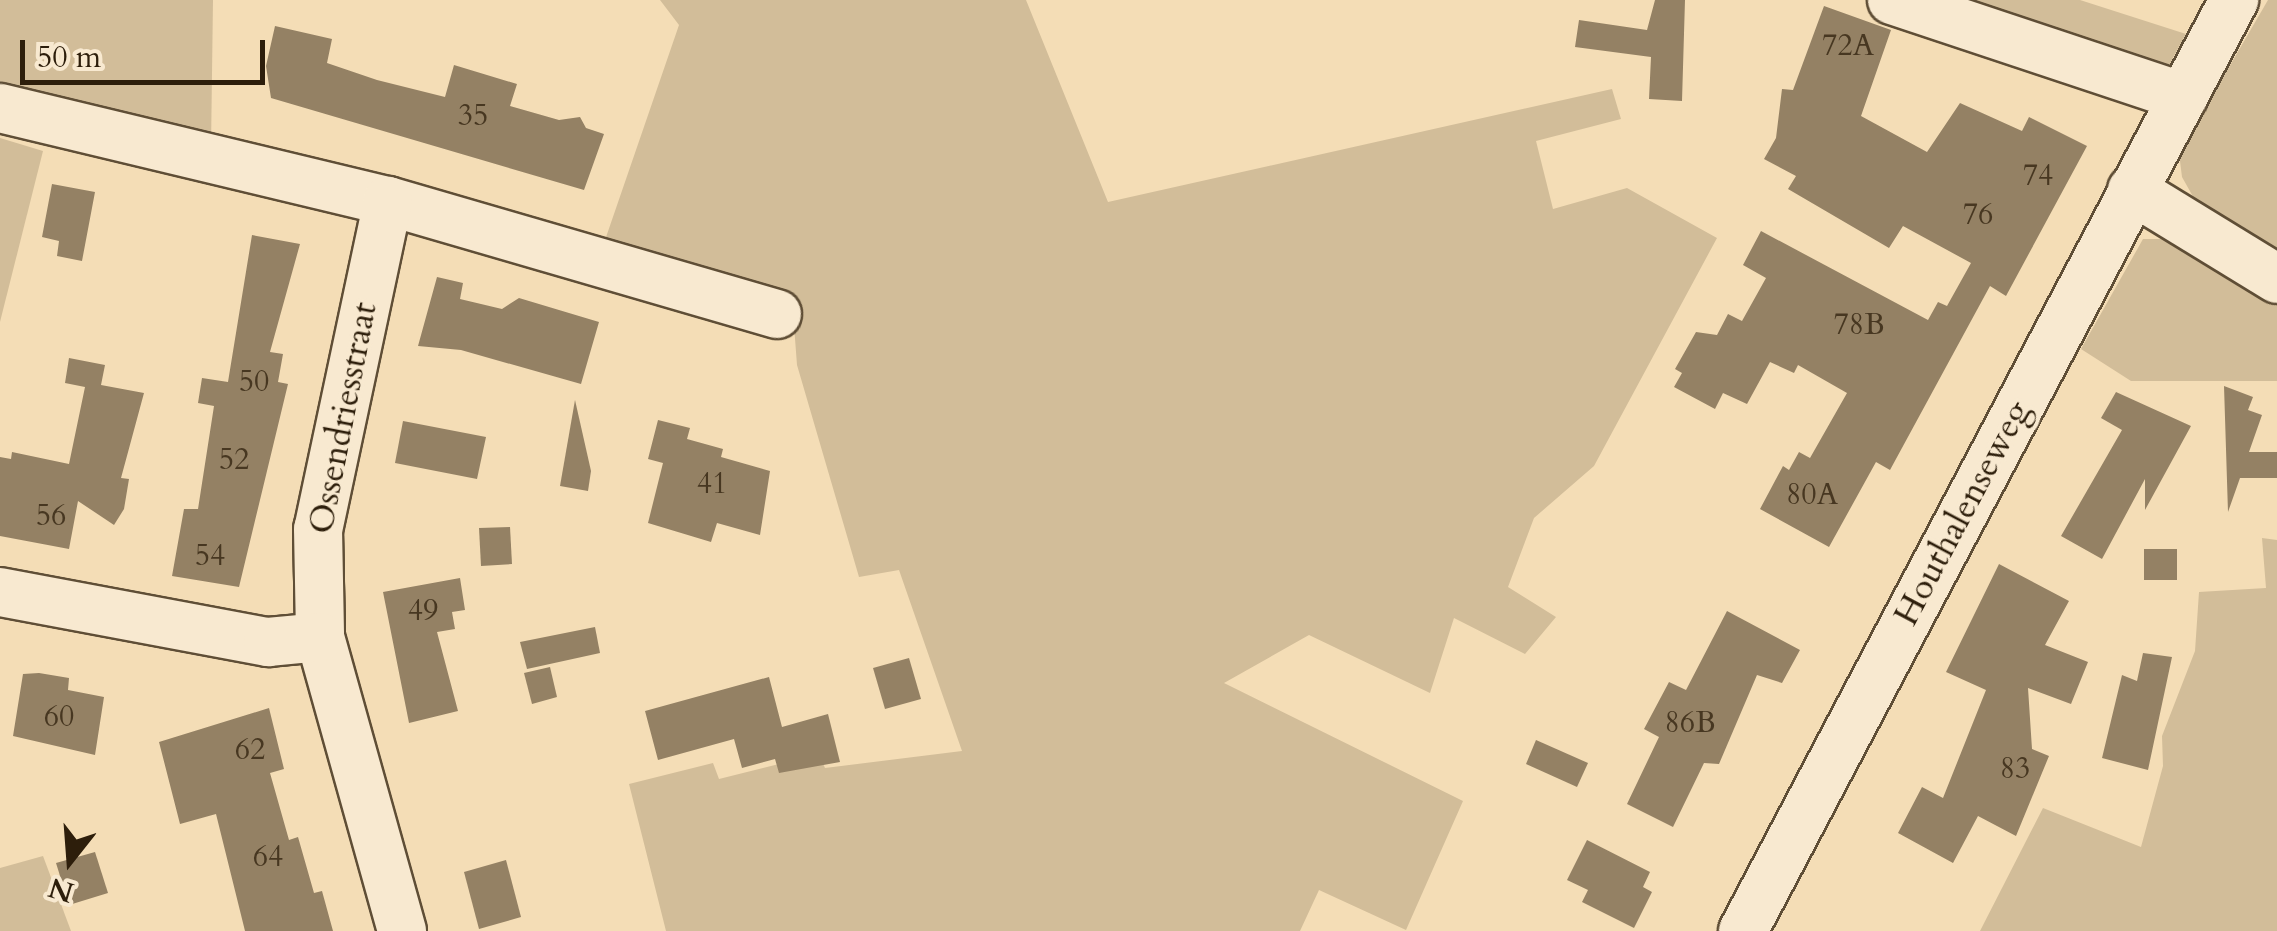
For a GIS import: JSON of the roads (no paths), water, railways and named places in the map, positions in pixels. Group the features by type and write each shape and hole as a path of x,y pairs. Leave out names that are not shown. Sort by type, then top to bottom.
{"street":[{"path":"1892,0 2183,97"},
{"name":"Houthalenseweg","path":"1743,931 2234,0"},
{"path":"0,108 388,201 777,314"},
{"path":"2132,190 2277,279"},
{"name":"Ossendriesstraat","path":"388,201 318,529 320,636 402,931"},
{"path":"0,592 268,642 320,636"}]}
